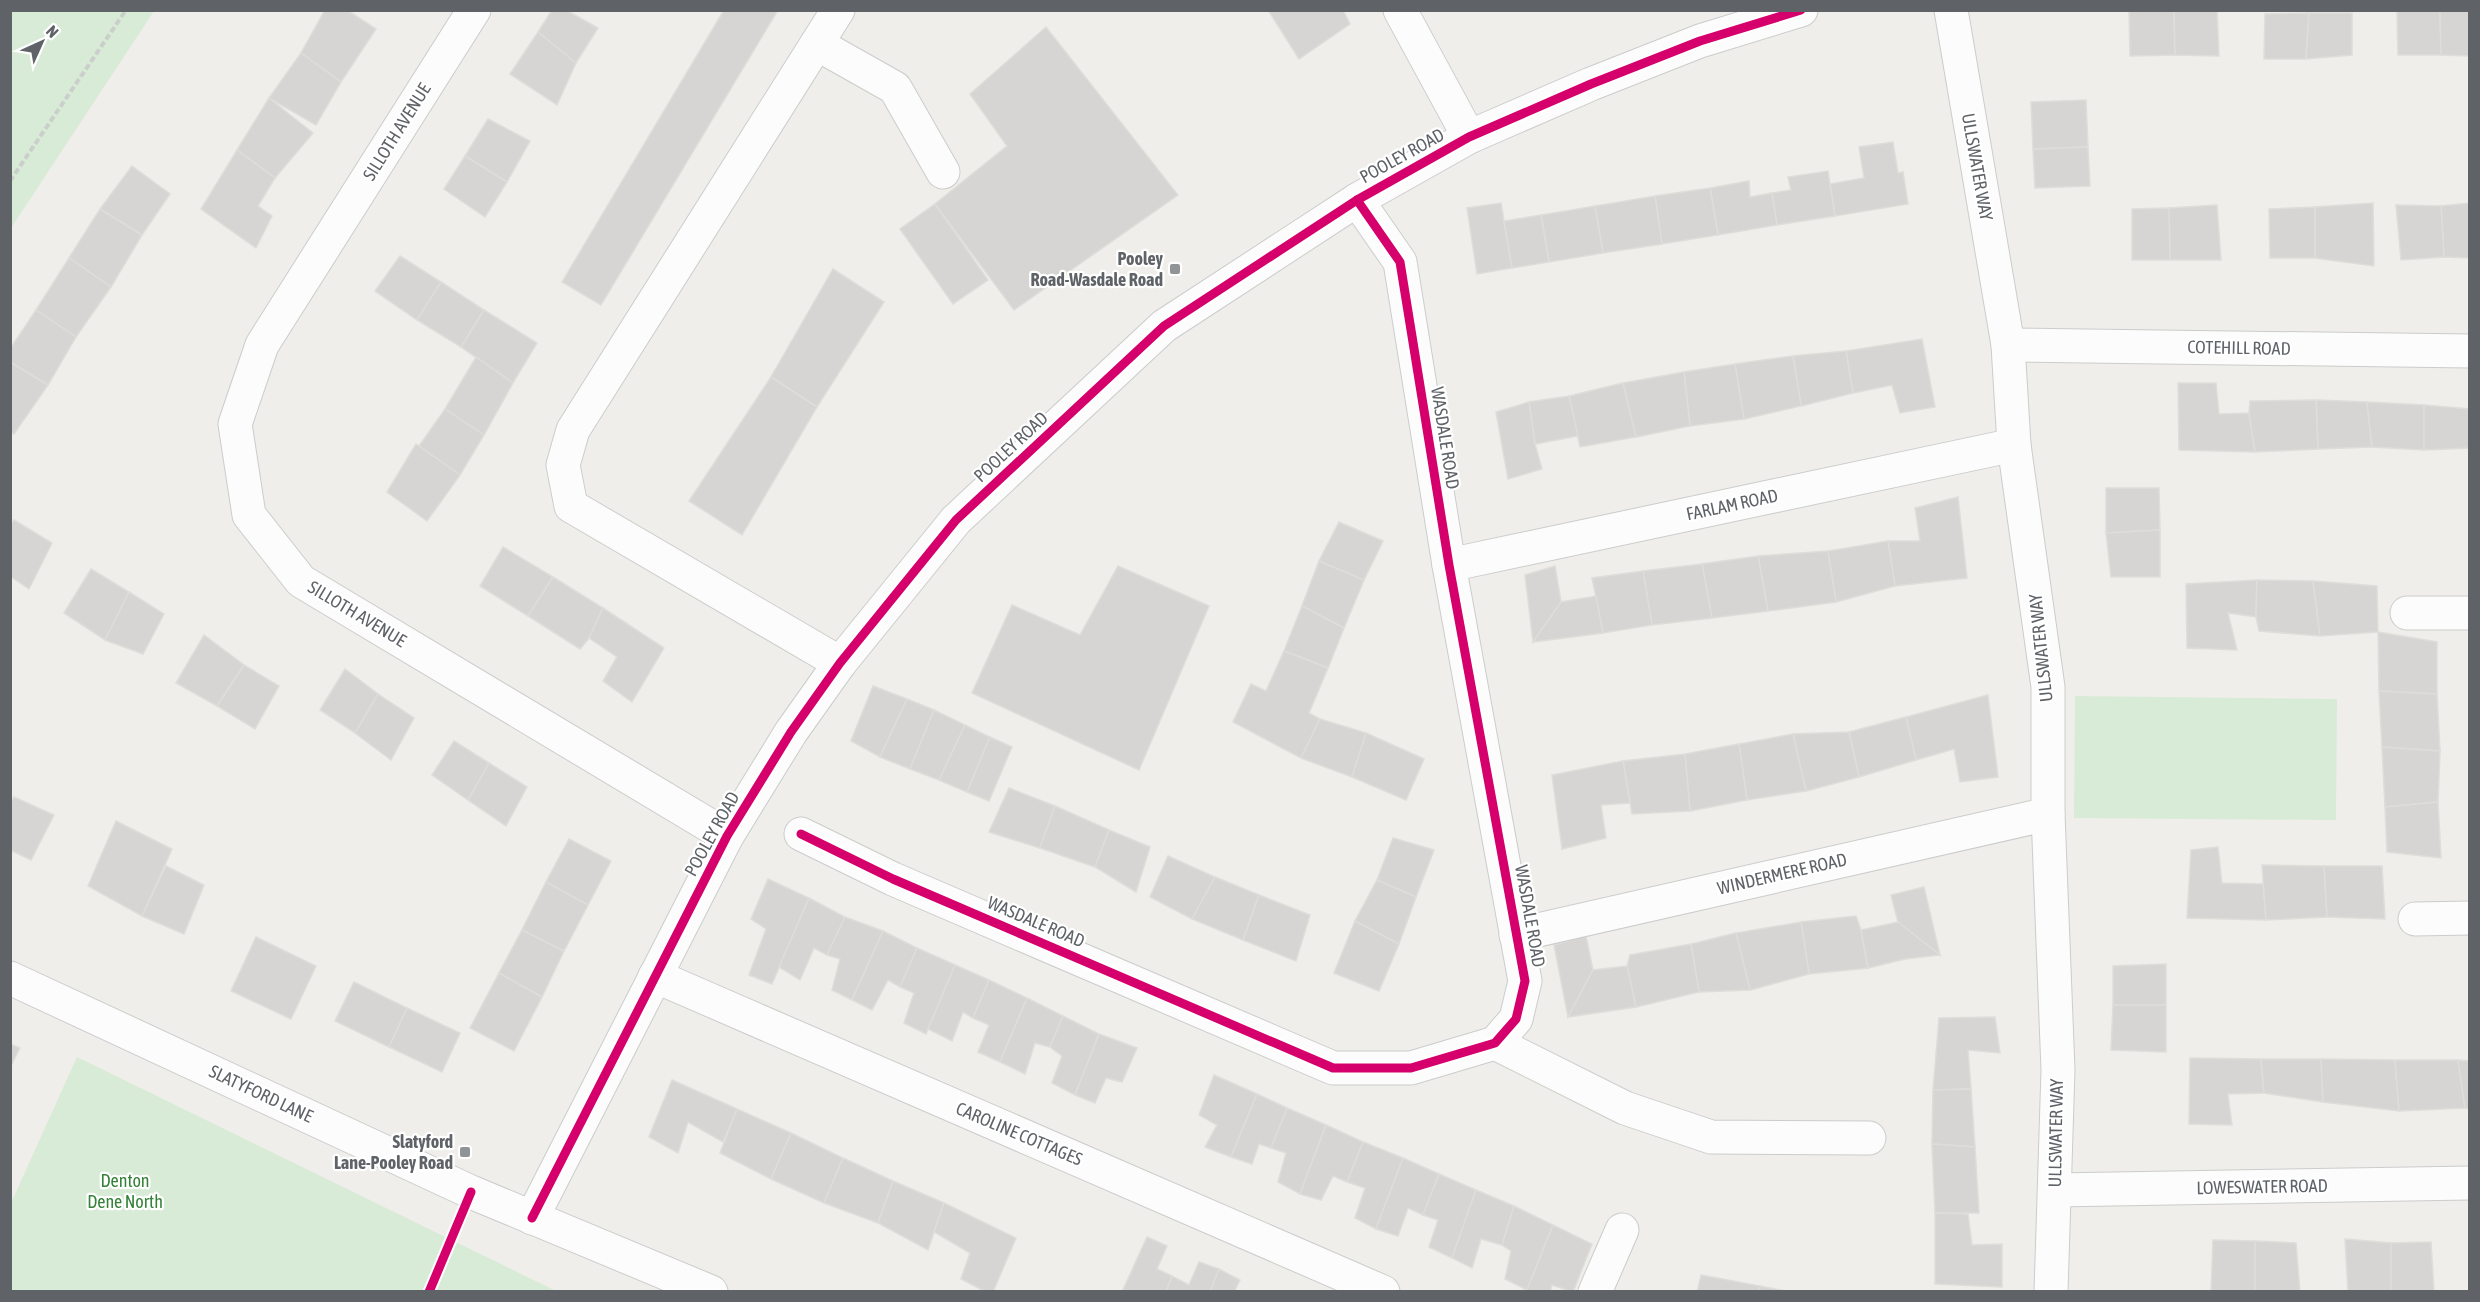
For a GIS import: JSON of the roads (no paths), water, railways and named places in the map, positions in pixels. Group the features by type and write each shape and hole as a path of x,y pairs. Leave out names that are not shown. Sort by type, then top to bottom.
{"street":[{"name":"SILLOTH AVENUE","path":"474,10 262,345 236,424 249,515 301,580 727,836"},
{"path":"838,10 573,430 563,465 571,506 840,663"},
{"path":"1400,10 1469,137"},
{"name":"POOLEY ROAD","path":"532,1218 727,836 791,732 840,663 956,520 1164,326 1357,200 1469,137 1700,41 1802,10"},
{"name":"ULLSWATER WAY","path":"1951,10 2008,345 2014,445 2048,687 2048,814 2058,1070 2051,1292"},
{"path":"817,44 895,87 943,172"},
{"name":"WASDALE ROAD","path":"801,834 893,879 1333,1068 1411,1068 1495,1043 1516,1019 1525,981 1449,565 1400,262 1357,200"},
{"name":"COTEHILL ROAD","path":"2008,345 2469,351"},
{"name":"FARLAM ROAD","path":"1449,565 2014,445"},
{"path":"2407,613 2469,613"},
{"name":"WINDERMERE ROAD","path":"1516,935 2048,814"},
{"path":"2415,919 2469,918"},
{"name":"CAROLINE COTTAGES","path":"655,976 1383,1292"},
{"name":"SLATYFORD LANE","path":"10,978 471,1192 532,1218 663,1282 711,1292"},
{"path":"1495,1043 1625,1108 1711,1137 1869,1138"},
{"name":"LOWESWATER ROAD","path":"2055,1190 2469,1183"},
{"path":"1595,1292 1622,1230"}],"place":[{"name":"Pooley Road-Wasdale Road","path":"1175,269"},
{"name":"Slatyford Lane-Pooley Road","path":"465,1152"}],"park label":[{"name":"Denton Dene North","path":"125,1191"}]}
